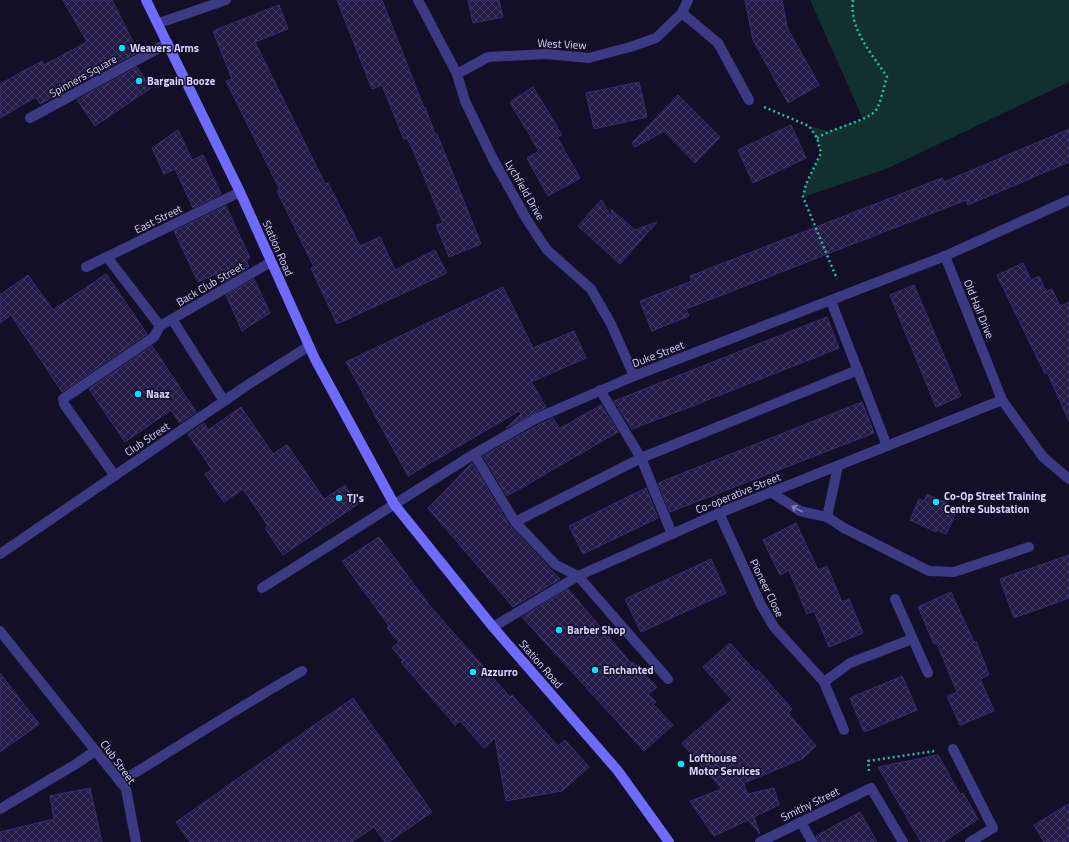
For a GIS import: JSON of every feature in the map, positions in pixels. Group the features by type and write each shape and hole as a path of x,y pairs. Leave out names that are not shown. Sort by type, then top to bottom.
{"main road":[{"name":"Station Road","path":"146,0 159,23 240,192 309,346 394,504 493,627 618,771 669,842"}],"street":[{"path":"159,23 226,0"},
{"name":"Lychfield Drive","path":"418,0 457,74 465,101 493,159 527,220 547,250 591,289 611,324 634,376"},
{"path":"688,0 682,13 718,43 748,100"},
{"name":"West View","path":"457,74 488,57 546,54 589,58 623,49 656,38 682,13"},
{"name":"Spinners Square","path":"30,118 168,43"},
{"name":"East Street","path":"86,267 240,192"},
{"path":"945,256 1069,200"},
{"name":"Duke Street","path":"394,504 474,454 536,419 600,390 945,256"},
{"name":"Old Hall Drive","path":"945,256 1002,400 1044,457 1069,479"},
{"path":"107,257 160,326 154,337 63,399 64,404 114,476"},
{"name":"Back Club Street","path":"160,326 271,262"},
{"path":"831,301 888,446"},
{"path":"172,319 224,401"},
{"name":"Club Street","path":"0,554 224,401 309,346"},
{"path":"515,522 641,458 858,370"},
{"path":"600,390 641,458 672,534"},
{"name":"Co-operative Street","path":"493,627 578,576 719,513 1002,400"},
{"path":"474,454 515,522 556,565 578,576 668,679"},
{"path":"827,517 838,466"},
{"path":"771,492 800,511 827,517 844,528 929,571 954,572 1030,547"},
{"path":"262,588 394,504"},
{"name":"Pioneer Close","path":"719,513 761,605 774,627 824,682 844,730"},
{"path":"895,599 928,673"},
{"name":"Club Street","path":"0,631 126,789 136,842"},
{"path":"824,682 850,663 912,639"},
{"path":"120,782 190,740 236,709 302,671"},
{"path":"953,749 993,828 970,842"},
{"path":"0,809 95,751"},
{"path":"871,788 903,842"},
{"name":"Smithy Street","path":"760,842 871,788"},
{"path":"801,822 812,842"}],"path":[{"path":"817,138 828,131 863,119 876,110 887,77 856,30 852,12 854,0"},
{"path":"748,100 809,126 817,138 821,154 806,184 803,197 844,296"},
{"path":"871,788 868,761 953,749"}],"green space":[{"path":"810,0 1069,0 1069,82 886,169 803,197 806,184 821,153 817,138 809,126 828,131 863,119"}],"building":[{"path":"63,0 112,0 138,52 40,104 36,97 0,118 0,84 42,61 44,65 87,42"},
{"path":"337,0 382,0 424,108 425,107 435,134 437,134 481,244 449,257 436,225 443,223 416,157 407,138 404,139 382,85 372,89"},
{"path":"468,0 499,0 503,17 473,23"},
{"path":"745,0 782,0 787,27 819,85 788,103 753,40"},
{"path":"279,5 288,29 255,42 325,184 328,183 360,246 380,237 395,270 435,250 447,273 337,324 311,268 314,267 277,191 280,190 226,81 232,79 213,31"},
{"path":"137,67 151,88 95,126 77,100"},
{"path":"639,82 647,117 594,129 586,93"},
{"path":"533,87 562,135 557,137 580,178 548,196 527,158 539,151 510,102"},
{"path":"678,95 720,137 695,163 664,131 635,147 632,143"},
{"path":"791,125 806,158 753,183 738,150"},
{"path":"1069,129 1069,162 968,205 966,200 686,309 689,316 652,331 640,301 692,281 690,276 942,178 944,182"},
{"path":"178,130 192,160 203,155 221,194 193,208 175,169 164,174 152,148"},
{"path":"601,200 613,219 611,209 635,230 657,222 620,264 578,226"},
{"path":"226,206 250,258 246,260 249,267 221,284 216,274 198,282 174,231"},
{"path":"1023,263 1031,280 1039,276 1046,292 1052,289 1060,306 1069,302 1069,421 1047,372 1045,374 997,275"},
{"path":"106,274 147,334 62,392 11,315 0,323 0,295 28,275 53,310"},
{"path":"254,279 270,313 242,331 226,295"},
{"path":"914,285 961,396 936,407 890,295"},
{"path":"503,287 533,348 574,331 586,358 531,382 546,407 506,428 521,414 519,411 408,476 346,362"},
{"path":"827,317 839,348 695,405 632,429 614,401"},
{"name":"Naaz","path":"152,346 196,412 180,423 171,410 125,442 89,389"},
{"path":"862,402 874,433 670,512 658,483"},
{"path":"601,405 618,432 507,496 483,456 553,418 559,429"},
{"path":"241,407 273,454 287,445 324,499 345,485 358,504 283,555 265,528 268,526 243,489 224,502 205,474 212,470 188,434 204,423 208,430"},
{"path":"472,463 509,525 560,579 513,607 428,508"},
{"path":"646,488 658,518 583,554 569,526"},
{"path":"927,494 947,503 944,510 955,515 946,534 937,530 936,532 910,520 919,499 924,501"},
{"path":"796,523 818,570 827,566 842,602 849,599 863,633 829,647 814,611 807,614 789,570 780,575 763,540"},
{"path":"379,537 430,606 510,697 512,695 558,746 565,740 589,767 562,791 506,801 495,738 484,748 460,721 455,725 401,662 403,660 392,648 399,642 387,628 389,626 342,561"},
{"path":"1069,555 1069,598 1014,618 1000,579"},
{"path":"711,559 726,593 641,632 625,599"},
{"path":"568,589 631,663 633,662 657,687 648,694 656,702 653,704 673,725 644,751 522,617"},
{"path":"951,592 974,642 976,641 989,675 980,679 994,711 960,725 947,696 957,692 937,643 934,644 918,607"},
{"path":"730,643 756,672 758,670 792,709 788,713 816,746 802,759 744,783 747,794 774,788 779,805 754,817 760,834 748,820 714,836 690,801 722,789 682,743 732,700 703,667"},
{"path":"0,673 39,724 0,752"},
{"path":"902,676 917,710 864,732 850,698"},
{"path":"353,698 432,812 389,842 385,842 374,827 352,842 190,842 176,822"},
{"path":"938,755 960,794 963,793 978,819 943,842 921,842 878,767"},
{"path":"90,788 102,842 0,842 0,832 54,819 50,796"},
{"path":"1069,804 1069,842 1044,842 1034,825"},
{"path":"860,812 877,842 818,842 816,836"}],"place":[{"name":"Weavers Arms","path":"122,48"},
{"name":"Bargain Booze","path":"139,81"},
{"name":"Naaz","path":"138,394"},
{"name":"TJ's","path":"339,498"},
{"name":"Co-Op Street Training Centre Substation","path":"936,502"},
{"name":"Barber Shop","path":"559,630"},
{"name":"Enchanted","path":"595,670"},
{"name":"Azzurro","path":"473,672"},
{"name":"Lofthouse Motor Services","path":"681,764"}]}
